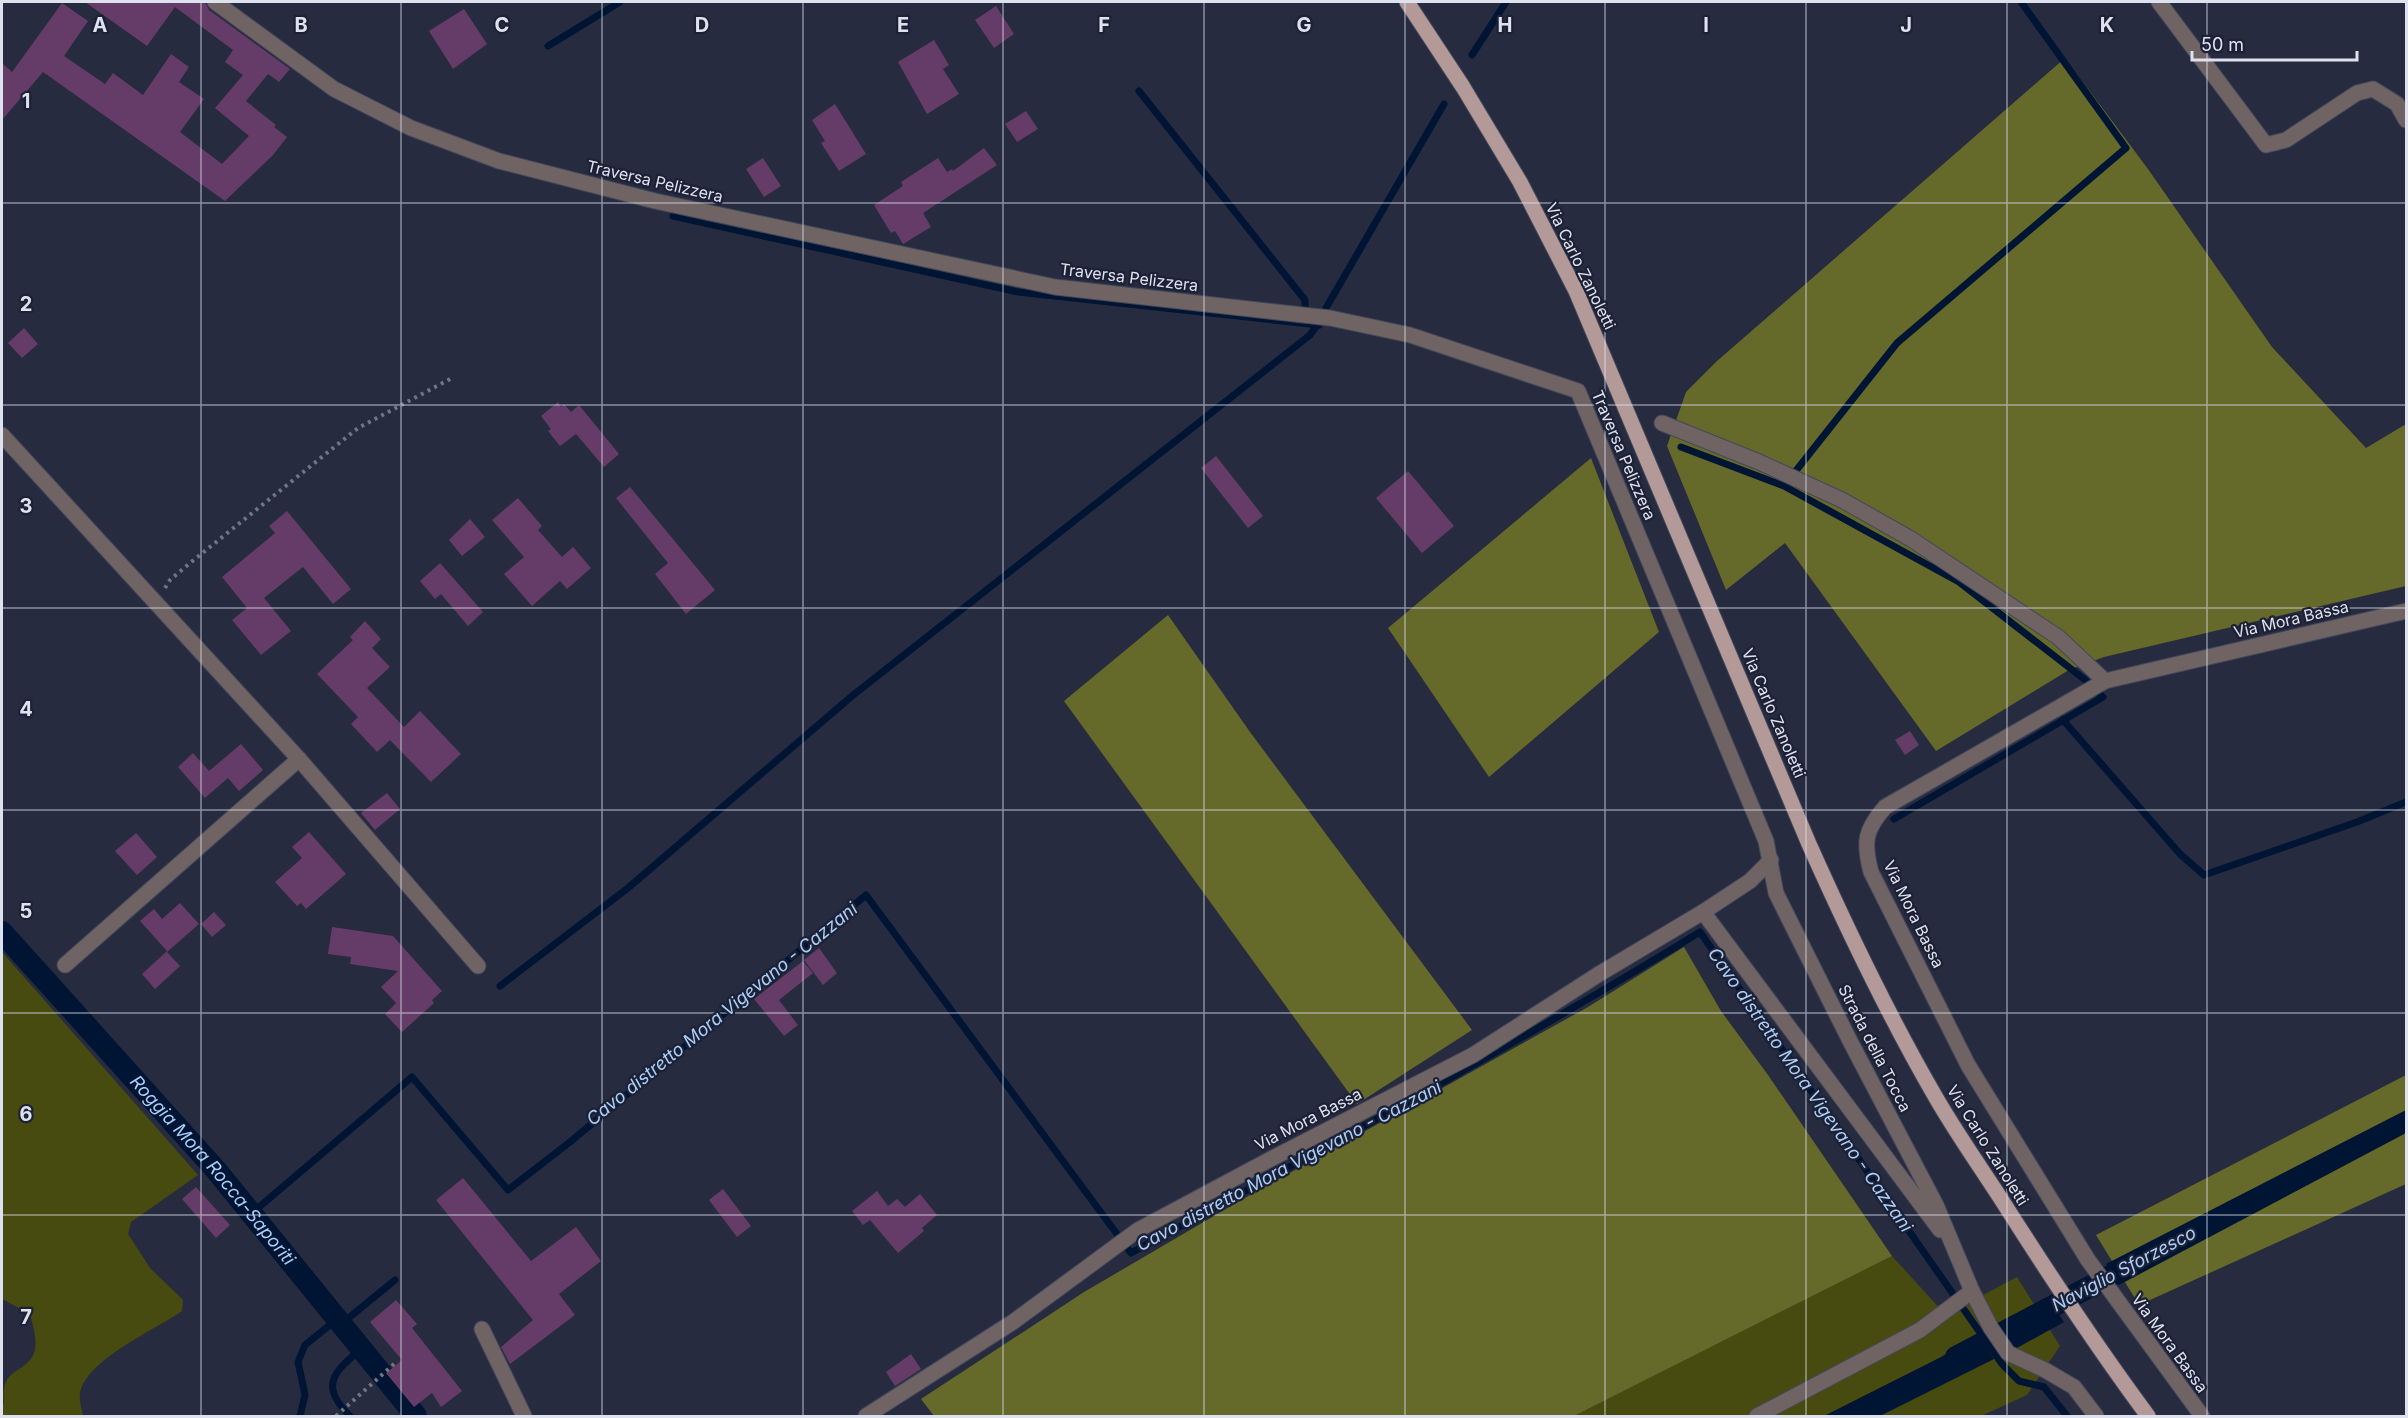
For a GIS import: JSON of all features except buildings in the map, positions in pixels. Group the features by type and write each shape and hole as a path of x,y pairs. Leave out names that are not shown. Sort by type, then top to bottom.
{"main road":[{"name":"Via Carlo Zanoletti","path":"1407,2 1463,87 1520,182 1576,291 1841,916 1935,1096 2084,1328 2148,1416"}],"street":[{"name":"Traversa Pelizzera","path":"214,2 334,89 411,128 499,161 655,201 1055,287 1330,318 1410,335 1578,391 1762,830 1771,861"},
{"path":"2159,2 2266,145 2286,140 2357,93 2373,89 2397,104 2406,120"},
{"path":"1662,423 1782,473 1842,501 1911,539 2058,637 2103,682"},
{"path":"2,435 299,759 478,966"},
{"name":"Via Mora Bassa","path":"2202,1416 2088,1260 1968,1065 1871,872 1866,844 1871,824 1886,807 2103,682 2406,611"},
{"path":"65,965 299,759"},
{"name":"Via Mora Bassa","path":"866,1416 1013,1322 1130,1236 1278,1155 1473,1055 1599,974 1703,912 1750,881 1771,861"},
{"name":"Strada della Tocca","path":"1771,861 1776,893 1936,1205 1955,1250 1969,1294 2008,1353 2045,1370 2074,1387 2096,1416"},
{"name":"Strada della Tocca","path":"1703,912 1955,1250"},
{"path":"1757,1416 1920,1330 1969,1294"},
{"path":"482,1329 524,1416"}],"path":[{"path":"156,604 170,580 358,428 454,376"},
{"path":"337,1416 395,1363"}],"shaded area":[{"path":"2,952 198,1175 131,1222 128,1234 150,1268 183,1300 182,1311 123,1347 94,1369 85,1381 80,1394 83,1416 2,1416 6,1383 14,1372 30,1360 34,1353 35,1334 30,1314 2,1299"},
{"path":"1892,1256 1944,1313 2017,1277 2060,1346 2027,1395 1981,1416 1574,1416"}],"green space":[{"path":"2065,58 2148,169 2272,347 2366,448 2406,424 2406,586 2104,657 2069,670 1936,751 1785,543 1726,590 1667,446 1686,392 1717,361"},
{"path":"1591,458 1659,632 1489,777 1388,628"},
{"path":"1168,615 1250,732 1472,1030 1357,1104 1064,701"},
{"path":"1684,947 1721,1011 1768,1075 1892,1256 1574,1416 934,1416 921,1399 1084,1292 1243,1199 1588,1007"},
{"path":"2406,1075 2406,1184 2139,1305 2096,1235"}],"water":[{"path":"2406,1110 2406,1133 2119,1285 2106,1264"},
{"path":"2047,1297 2064,1322 2015,1349 1999,1324"},
{"path":"1978,1335 1994,1359 1880,1416 1824,1416 1941,1357"}],"waterway":[{"path":"548,46 620,2"},
{"path":"1472,55 1506,2"},
{"path":"1791,477 1897,343 2126,148 2021,2"},
{"path":"1139,91 1305,300 1305,306"},
{"path":"1326,308 1444,104"},
{"path":"673,216 1018,292 1319,325"},
{"path":"500,986 628,888 852,696 1310,335 1320,321"},
{"path":"1681,447 1784,486 1959,582 2084,679 2103,697 1894,819"},
{"path":"2063,720 2180,854 2204,875 2357,822 2406,802"},
{"name":"Cavo distretto Mora Vigevano - Cazzani","path":"251,1214 412,1077 508,1190 570,1142 866,895 1131,1253 1489,1056 1700,932 2002,1364 2019,1381 2044,1387 2067,1416"},
{"name":"Roggia Mora Rocca-Saporiti","path":"2,932 216,1170 416,1416"},
{"name":"Naviglio Sforzesco","path":"1956,1357 2139,1261"},
{"path":"340,1325 395,1280"},
{"name":"Cavo distretto Mora Vigevano - Cazzani","path":"300,1416 305,1395 298,1362 305,1345 336,1320"},
{"path":"350,1416 335,1397 333,1381 342,1366 360,1350"}]}
